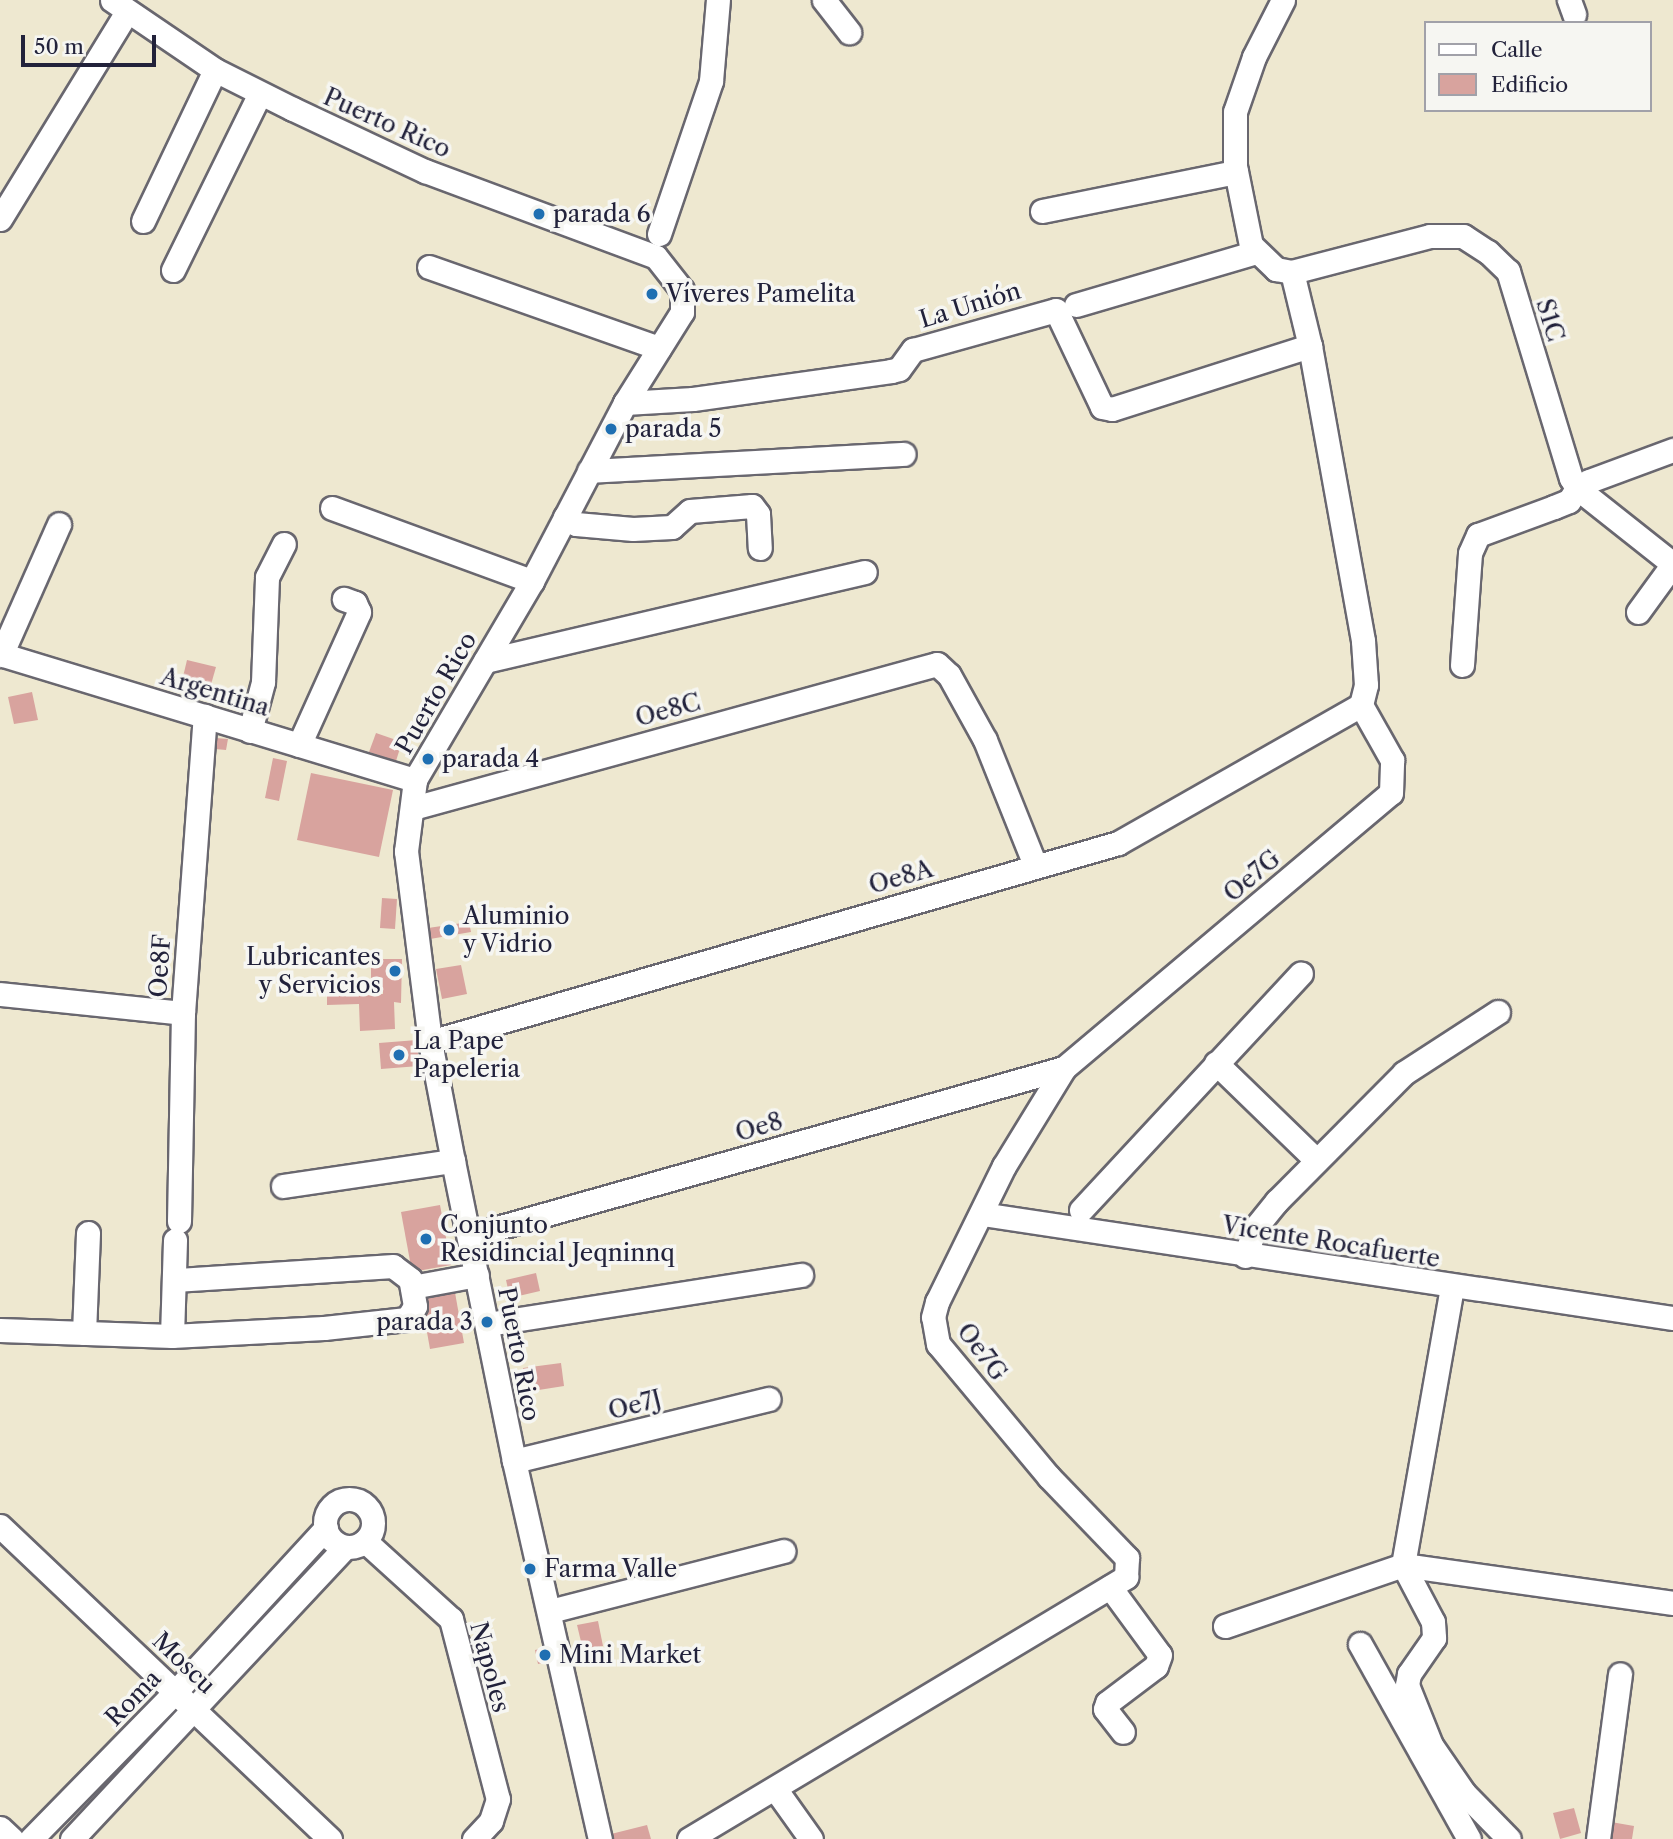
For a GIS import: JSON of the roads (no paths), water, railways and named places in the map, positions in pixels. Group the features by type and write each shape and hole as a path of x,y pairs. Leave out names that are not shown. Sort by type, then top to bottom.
{"street":[{"path":"659,234 711,81 718,0"},
{"path":"824,0 849,32"},
{"path":"1283,0 1254,57 1235,112 1236,172 1241,208 1256,252 1276,269 1292,272 1310,346 1363,641 1366,685 1361,705"},
{"path":"0,219 120,6"},
{"name":"Puerto Rico","path":"120,6 215,70 425,171 656,257 672,272 683,301 659,348 625,403 532,580 415,780 406,851 430,1042 453,1161 514,1461 600,1839"},
{"path":"143,221 215,70"},
{"path":"173,270 260,93"},
{"path":"1042,211 1236,172"},
{"name":"S1C","path":"1292,272 1430,236 1463,236 1488,252 1508,271 1577,488"},
{"path":"1076,305 1256,252"},
{"path":"429,267 659,348"},
{"name":"La Unión","path":"625,403 694,399 891,371 899,369 913,350 1056,310 1102,407 1112,410 1310,346"},
{"path":"1462,665 1472,541 1485,530 1569,501 1577,488 1673,450"},
{"path":"589,471 904,454"},
{"path":"1577,488 1673,564 1638,612"},
{"path":"565,517 576,524 646,529 672,527 690,511 751,506 758,514 760,548"},
{"path":"332,508 532,580"},
{"path":"1,654 58,524"},
{"path":"250,731 263,682 267,577 284,544"},
{"path":"485,661 864,572"},
{"path":"299,745 359,612 358,606 344,599"},
{"name":"Argentina","path":"1,654 415,780"},
{"name":"Oe8C","path":"413,807 937,664 949,675 975,721 1035,865"},
{"name":"Oe8A","path":"430,1042 1128,838 1361,705"},
{"name":"Oe7G","path":"689,1839 776,1790 1126,1577 1126,1558 1049,1477 937,1344 933,1317 937,1302 1004,1166 1064,1068 1391,793 1392,760 1361,705"},
{"name":"Oe8F","path":"173,1336 183,1013 205,716"},
{"path":"1081,1210 1301,973"},
{"path":"0,994 183,1013"},
{"path":"1245,1255 1258,1222 1316,1160 1423,1058 1498,1012"},
{"path":"1216,1063 1316,1160"},
{"name":"Oe8","path":"469,1236 1064,1068"},
{"path":"283,1186 453,1161"},
{"name":"Vicente Rocafuerte","path":"982,1214 1452,1287 1673,1318"},
{"path":"84,1333 88,1233"},
{"path":"0,1330 173,1336 407,1319 415,1306 407,1274 393,1266 174,1280"},
{"path":"412,1287 477,1275"},
{"path":"487,1324 801,1275"},
{"path":"1452,1287 1403,1565 1435,1630 1406,1679 1408,1691 1431,1745 1457,1783 1508,1839"},
{"name":"Oe7J","path":"514,1461 769,1399"},
{"path":"72,1839 196,1711 355,1544 373,1524 371,1514 357,1501 347,1500 330,1509 326,1528 332,1541 355,1544"},
{"name":"Moscu","path":"0,1526 177,1690 330,1839"},
{"name":"Roma","path":"31,1839 177,1690 326,1528"},
{"name":"Napoles","path":"355,1544 451,1619 498,1800 491,1821 474,1839"},
{"path":"550,1611 783,1551"},
{"path":"1225,1626 1403,1565 1673,1603"},
{"path":"1110,1587 1160,1655 1156,1666 1107,1703 1105,1709 1123,1732"},
{"path":"1360,1644 1469,1839"},
{"path":"1598,1839 1620,1674"},
{"path":"776,1790 811,1839"},
{"path":"0,1828 12,1839"}],"place":[{"name":"parada 6","path":"539,214"},
{"name":"Víveres Pamelita","path":"652,294"},
{"name":"parada 5","path":"611,429"},
{"name":"parada 4","path":"428,759"},
{"name":"Aluminio y Vidrio","path":"449,930"},
{"name":"Lubricantes y Servicios","path":"395,971"},
{"name":"La Pape Papeleria","path":"399,1055"},
{"name":"Conjunto Residincial Jeqninnq","path":"426,1239"},
{"name":"parada 3","path":"487,1322"},
{"name":"Farma Valle","path":"530,1569"},
{"name":"Mini Market","path":"545,1655"}]}
